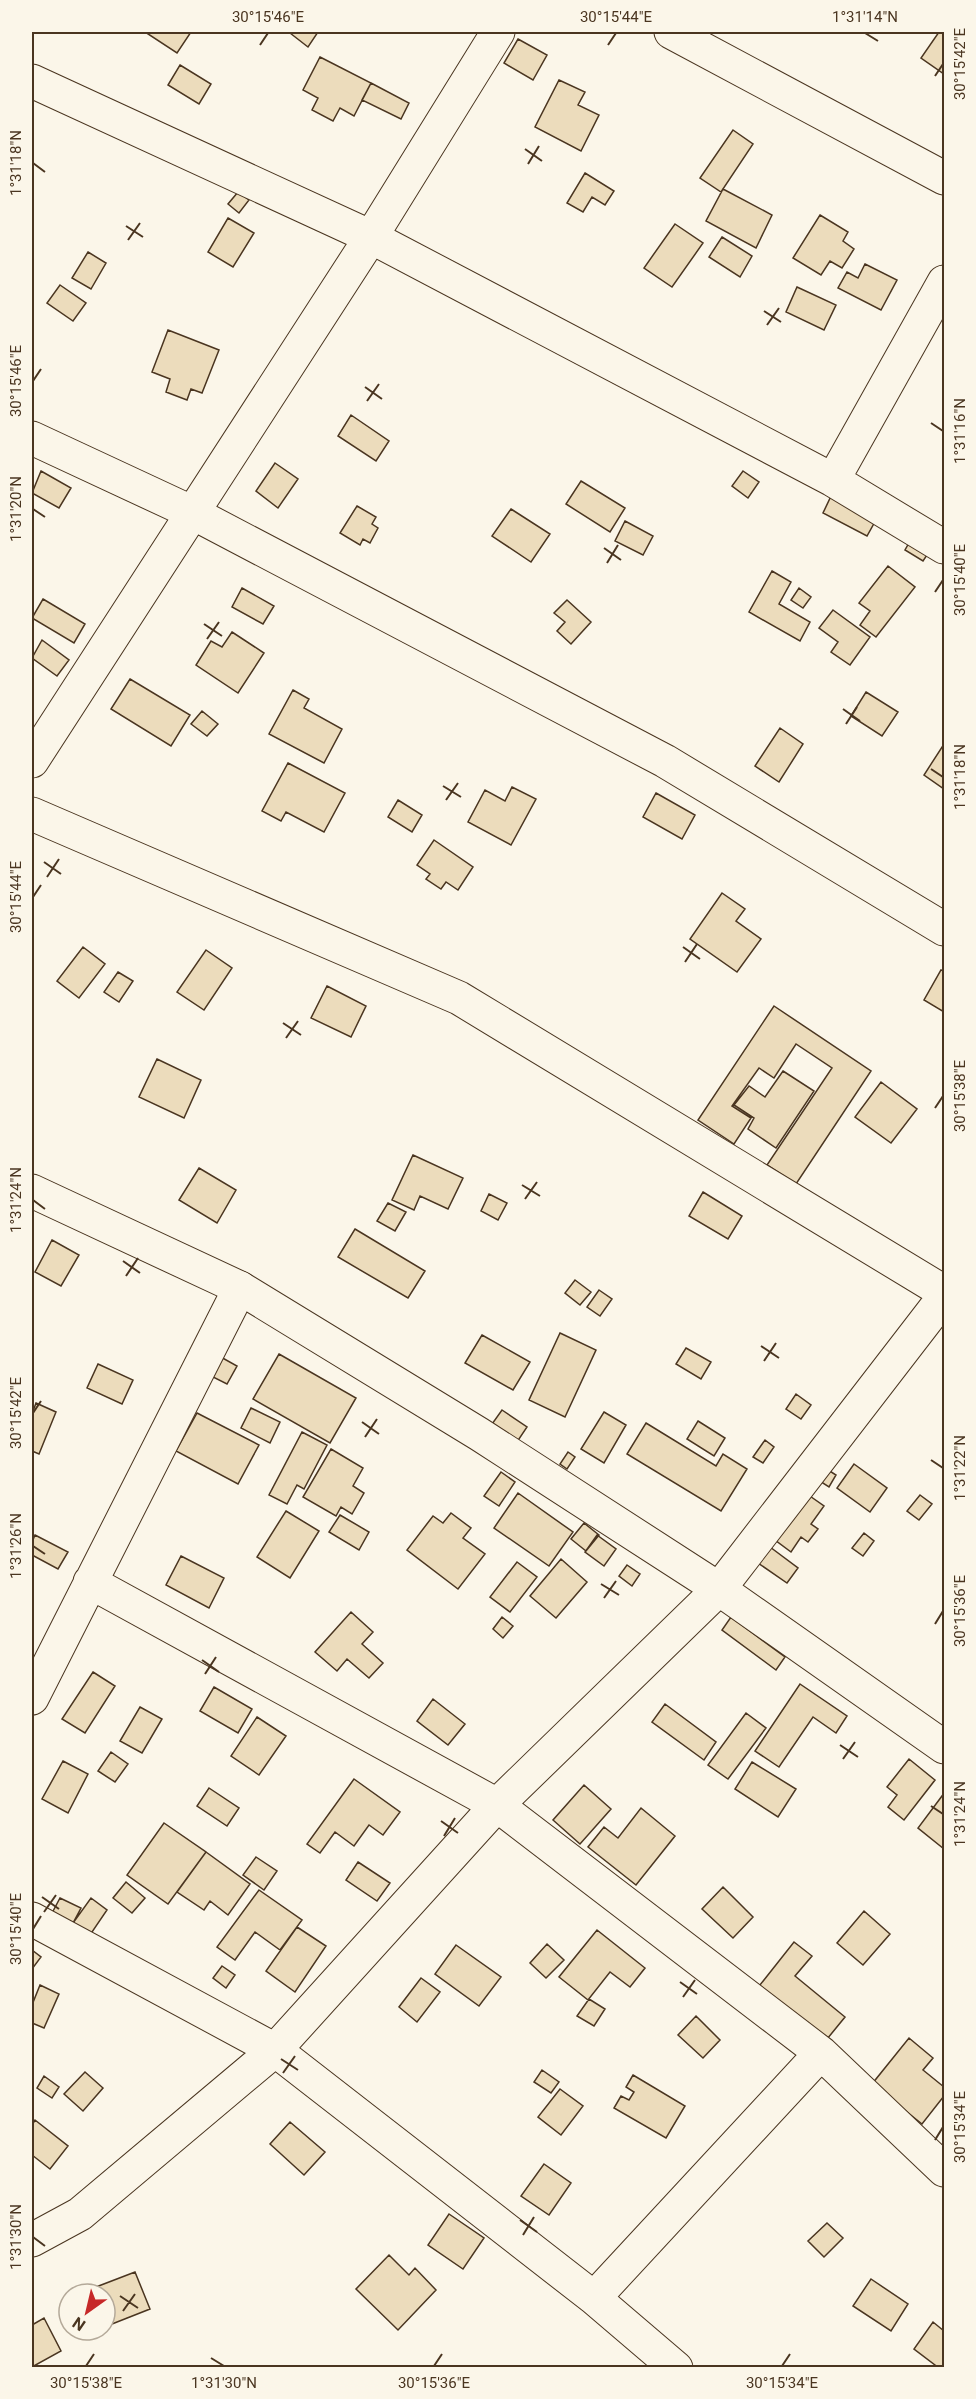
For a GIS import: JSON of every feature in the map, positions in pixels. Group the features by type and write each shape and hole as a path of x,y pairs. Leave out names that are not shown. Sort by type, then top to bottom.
{"street":[{"path":"32,761 371,237 498,32"},
{"path":"671,32 945,178"},
{"path":"32,81 371,237 833,480 945,547"},
{"path":"833,480 945,282"},
{"path":"32,438 191,512 665,760 945,929"},
{"path":"32,814 459,998 945,1292"},
{"path":"32,1191 240,1288 479,1434 719,1589 945,1747"},
{"path":"32,1698 240,1288"},
{"path":"32,2240 80,2214 274,2050 497,1805 719,1589 945,1297"},
{"path":"90,1582 497,1805 821,2053 945,2170"},
{"path":"32,1918 274,2050 594,2298 676,2367"},
{"path":"594,2298 821,2053"}],"building":[{"path":"145,32 191,32 177,53"},
{"path":"291,32 318,32 308,47"},
{"path":"939,32 944,32 944,74 921,58"},
{"path":"518,39 547,55 533,80 504,63"},
{"path":"320,57 371,83 354,116 340,108 333,121 312,110 318,98 303,90"},
{"path":"180,65 211,84 199,104 168,85"},
{"path":"559,80 585,92 578,105 599,115 581,151 535,127"},
{"path":"371,83 409,103 401,119 362,100"},
{"path":"733,130 753,144 721,192 700,178"},
{"path":"585,173 614,191 605,205 592,197 583,212 567,203"},
{"path":"723,189 772,215 756,248 706,221"},
{"path":"238,192 249,200 239,213 228,204"},
{"path":"820,215 848,232 843,241 854,249 842,268 830,261 821,275 793,258"},
{"path":"228,218 254,233 233,267 208,252"},
{"path":"675,224 703,243 672,287 644,268"},
{"path":"722,237 752,256 740,277 709,257"},
{"path":"88,252 106,263 91,289 72,278"},
{"path":"865,264 897,280 881,310 838,288 847,272 858,278"},
{"path":"60,285 86,303 73,321 47,303"},
{"path":"797,287 836,305 824,330 786,312"},
{"path":"168,330 219,350 202,393 191,389 187,400 166,392 170,379 152,372"},
{"path":"351,415 389,441 376,461 338,436"},
{"path":"275,463 298,479 278,508 256,491"},
{"path":"41,471 71,488 59,508 32,493"},
{"path":"743,471 759,482 748,498 732,486"},
{"path":"581,481 625,508 610,532 566,504"},
{"path":"832,494 877,518 867,536 823,513"},
{"path":"357,506 376,517 372,524 378,528 370,543 363,539 360,545 340,533"},
{"path":"511,509 550,534 531,562 492,536"},
{"path":"625,521 653,536 643,555 615,541"},
{"path":"914,534 933,546 923,561 905,550"},
{"path":"888,566 915,587 876,637 860,625 870,611 859,603"},
{"path":"772,571 791,582 779,604 810,622 800,641 749,612"},
{"path":"242,588 274,606 263,624 232,607"},
{"path":"799,588 811,597 803,608 791,600"},
{"path":"43,599 85,624 74,643 32,618"},
{"path":"567,600 591,622 571,644 557,631 565,622 554,613"},
{"path":"833,610 870,637 850,665 831,652 838,642 819,628"},
{"path":"232,632 264,653 238,693 196,665 211,641 222,647"},
{"path":"42,640 69,660 57,676 32,658"},
{"path":"130,679 190,715 171,746 111,709"},
{"path":"293,690 309,699 304,708 342,729 324,763 269,734"},
{"path":"866,692 898,712 882,736 851,716"},
{"path":"202,711 218,724 207,736 191,724"},
{"path":"780,728 803,744 779,782 755,766"},
{"path":"944,744 944,789 924,775"},
{"path":"288,763 345,793 324,832 286,812 281,821 262,811"},
{"path":"512,787 536,799 511,845 468,822 485,790 505,801"},
{"path":"656,793 695,815 682,839 643,817"},
{"path":"398,800 422,815 412,832 388,817"},
{"path":"434,840 473,867 458,890 446,882 441,889 426,879 430,874 417,865"},
{"path":"722,893 745,909 736,921 761,939 737,972 690,939"},
{"path":"83,947 105,964 79,998 57,981"},
{"path":"206,950 232,968 204,1010 177,992"},
{"path":"941,970 944,971 944,1012 924,1000"},
{"path":"118,972 133,981 119,1002 104,992"},
{"path":"327,986 366,1006 351,1037 311,1018"},
{"path":"774,1006 871,1071 796,1184 767,1165 832,1068 796,1044 774,1078 759,1068 732,1106 751,1118 734,1144 698,1120"},
{"path":"157,1059 201,1080 184,1118 139,1097"},
{"path":"783,1071 814,1091 776,1148 748,1129 754,1118 734,1105 749,1086 765,1097"},
{"path":"881,1082 917,1109 891,1143 855,1117"},
{"path":"413,1155 463,1178 448,1209 420,1196 414,1210 392,1200"},
{"path":"199,1168 236,1190 217,1223 179,1200"},
{"path":"703,1192 742,1216 728,1239 689,1216"},
{"path":"489,1194 507,1203 498,1220 481,1211"},
{"path":"388,1203 406,1212 395,1231 377,1221"},
{"path":"355,1229 425,1271 408,1298 338,1257"},
{"path":"52,1240 79,1255 61,1286 35,1272"},
{"path":"575,1280 591,1292 580,1305 565,1293"},
{"path":"599,1290 612,1299 600,1316 587,1307"},
{"path":"560,1333 596,1350 565,1417 529,1400"},
{"path":"482,1335 530,1362 513,1390 465,1363"},
{"path":"686,1348 711,1362 701,1379 676,1364"},
{"path":"279,1354 356,1398 330,1443 253,1399"},
{"path":"219,1356 237,1366 227,1384 209,1375"},
{"path":"98,1364 133,1380 122,1404 87,1388"},
{"path":"796,1394 811,1405 801,1419 786,1409"},
{"path":"36,1403 56,1412 39,1454 32,1451 32,1414"},
{"path":"251,1408 280,1422 270,1443 241,1428"},
{"path":"502,1410 527,1427 517,1442 492,1424"},
{"path":"604,1412 626,1425 604,1463 581,1449"},
{"path":"197,1413 259,1445 238,1484 176,1451"},
{"path":"698,1421 725,1438 714,1456 687,1439"},
{"path":"646,1423 716,1466 723,1454 747,1469 721,1511 627,1454"},
{"path":"302,1432 327,1445 304,1489 297,1485 287,1504 269,1495"},
{"path":"765,1440 774,1447 763,1463 753,1457"},
{"path":"331,1449 363,1468 353,1486 364,1493 352,1514 341,1507 336,1516 303,1497"},
{"path":"568,1452 575,1457 567,1469 560,1464"},
{"path":"854,1464 887,1488 870,1512 837,1488"},
{"path":"822,1466 836,1475 829,1487 815,1478"},
{"path":"501,1472 515,1482 499,1506 484,1496"},
{"path":"518,1493 573,1532 549,1566 494,1528"},
{"path":"807,1494 824,1506 811,1524 818,1529 808,1542 801,1537 791,1552 775,1540"},
{"path":"920,1495 932,1504 919,1520 907,1511"},
{"path":"286,1511 319,1531 290,1578 257,1557"},
{"path":"451,1513 471,1528 463,1538 485,1554 458,1589 407,1550 433,1516 443,1523"},
{"path":"340,1515 369,1532 359,1550 329,1532"},
{"path":"584,1523 599,1535 586,1551 571,1539"},
{"path":"864,1533 874,1541 863,1556 852,1548"},
{"path":"35,1535 68,1552 58,1569 32,1555 32,1542"},
{"path":"597,1535 616,1549 604,1566 585,1552"},
{"path":"770,1547 798,1568 787,1583 758,1563"},
{"path":"181,1556 224,1578 209,1608 166,1585"},
{"path":"561,1559 587,1582 556,1618 530,1596"},
{"path":"517,1562 537,1577 510,1612 490,1597"},
{"path":"627,1565 640,1574 632,1586 619,1576"},
{"path":"351,1612 373,1632 362,1644 383,1663 369,1678 347,1659 337,1671 315,1652"},
{"path":"502,1617 513,1626 503,1638 493,1629"},
{"path":"731,1617 785,1657 776,1670 722,1630"},
{"path":"93,1672 115,1686 85,1733 62,1719"},
{"path":"800,1684 847,1716 836,1733 813,1717 779,1767 755,1751"},
{"path":"214,1687 252,1709 238,1733 200,1711"},
{"path":"433,1699 465,1724 448,1745 417,1721"},
{"path":"665,1704 716,1742 704,1760 652,1722"},
{"path":"140,1707 162,1719 142,1753 120,1741"},
{"path":"746,1713 766,1728 728,1779 708,1765"},
{"path":"257,1717 286,1736 259,1775 231,1756"},
{"path":"111,1752 128,1764 115,1782 98,1771"},
{"path":"909,1759 935,1780 904,1820 888,1807 897,1795 887,1787"},
{"path":"63,1761 88,1774 68,1813 42,1799"},
{"path":"752,1762 796,1789 778,1817 735,1789"},
{"path":"354,1779 400,1812 383,1835 369,1825 354,1846 335,1832 320,1853 307,1844"},
{"path":"584,1785 611,1809 580,1844 553,1820"},
{"path":"209,1788 239,1808 227,1826 197,1806"},
{"path":"942,1796 944,1798 944,1849 918,1828"},
{"path":"641,1808 675,1836 636,1885 588,1847 604,1827 618,1838"},
{"path":"164,1823 206,1852 168,1904 127,1875"},
{"path":"206,1852 250,1884 228,1915 210,1901 204,1910 177,1892"},
{"path":"256,1857 277,1871 264,1890 243,1875"},
{"path":"358,1862 390,1883 377,1901 346,1880"},
{"path":"126,1882 145,1898 132,1913 113,1898"},
{"path":"723,1887 753,1917 733,1938 702,1909"},
{"path":"259,1890 302,1920 280,1950 255,1932 235,1960 217,1947"},
{"path":"60,1898 81,1908 73,1923 51,1915"},
{"path":"91,1898 107,1910 90,1935 73,1923"},
{"path":"864,1911 890,1934 863,1965 837,1943"},
{"path":"297,1927 326,1946 295,1992 266,1971"},
{"path":"597,1930 645,1968 630,1987 610,1972 588,2000 559,1977"},
{"path":"794,1942 812,1956 795,1976 845,2017 823,2044 756,1990"},
{"path":"547,1944 564,1960 546,1978 530,1963"},
{"path":"456,1945 501,1977 479,2006 435,1974"},
{"path":"32,1950 41,1957 32,1969"},
{"path":"222,1966 235,1975 226,1988 213,1978"},
{"path":"421,1978 440,1992 417,2022 399,2007"},
{"path":"40,1985 59,1994 44,2028 32,2023 32,2005"},
{"path":"589,1999 605,2009 594,2026 577,2016"},
{"path":"696,2016 720,2040 703,2058 678,2035"},
{"path":"909,2038 933,2058 923,2070 944,2087 944,2096 922,2124 872,2084"},
{"path":"542,2070 559,2082 551,2093 534,2082"},
{"path":"85,2072 103,2088 83,2111 64,2094"},
{"path":"633,2075 685,2106 666,2138 614,2108 621,2096 629,2100 634,2092 626,2087"},
{"path":"44,2076 59,2087 52,2098 37,2088"},
{"path":"560,2089 583,2106 561,2135 538,2117"},
{"path":"35,2120 68,2146 50,2169 32,2155 32,2125"},
{"path":"290,2122 325,2152 304,2175 270,2144"},
{"path":"544,2164 571,2183 549,2215 521,2196"},
{"path":"449,2214 484,2238 463,2269 428,2245"},
{"path":"827,2223 843,2238 824,2257 808,2241"},
{"path":"389,2255 409,2275 415,2268 436,2290 398,2330 356,2289"},
{"path":"135,2272 150,2309 117,2322 117,2282 109,2282"},
{"path":"871,2279 908,2304 891,2331 853,2306"},
{"path":"44,2318 61,2351 32,2367 32,2325"},
{"path":"933,2322 944,2331 944,2368 939,2368 914,2349"}]}
